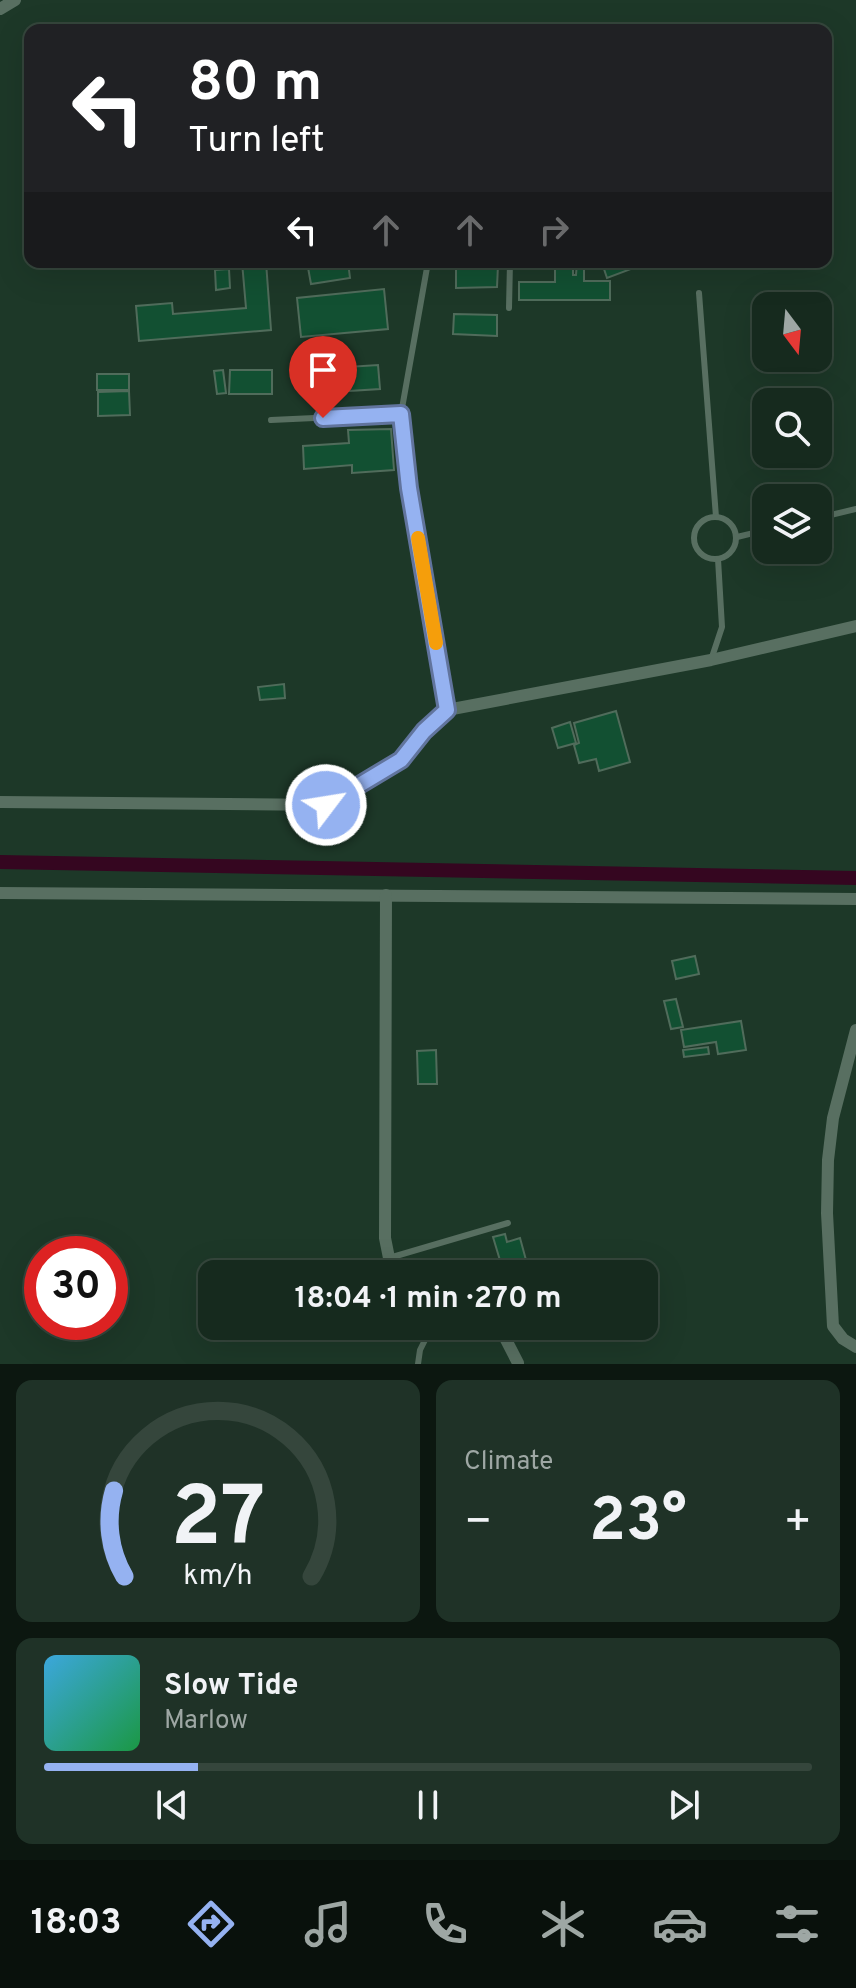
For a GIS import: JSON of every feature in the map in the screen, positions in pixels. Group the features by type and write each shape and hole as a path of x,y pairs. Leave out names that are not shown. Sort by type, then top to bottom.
{"street":[{"path":"0,9 15,0"},
{"path":"0,802 326,805 401,760 424,731 447,710 711,660 856,626"},
{"path":"0,893 856,899"},
{"path":"386,895 385,1238 389,1258"},
{"path":"856,1030 833,1118 827,1213 833,1326 843,1339 856,1347"},
{"path":"506,1340 518,1363"}],"lane":[{"path":"427,268 401,414 409,488 447,710"},
{"path":"509,308 510,268"},
{"path":"699,293 716,517"},
{"path":"271,420 401,414"},
{"path":"832,515 856,509"},
{"path":"716,517 731,524 737,537 733,551 718,559 702,554 697,549 694,536 700,524 716,517"},
{"path":"737,537 752,533"},
{"path":"711,660 722,627 718,559"},
{"path":"389,1258 508,1223"},
{"path":"418,1364 425,1340"}],"building":[{"path":"243,268 266,268 271,330 139,341 136,306 172,303 173,314 246,308"},
{"path":"308,268 349,268 350,278 311,284"},
{"path":"456,268 498,268 497,287 456,288"},
{"path":"555,268 573,268 573,275 576,275 577,268 584,268 584,281 610,281 610,300 519,300 519,282 555,282"},
{"path":"604,268 631,268 631,269 607,278"},
{"path":"229,269 230,288 216,290 215,270"},
{"path":"384,289 388,329 301,337 297,298"},
{"path":"454,314 497,315 497,336 453,334"},
{"path":"378,365 380,389 302,394 301,370"},
{"path":"223,370 226,393 217,394 214,371"},
{"path":"230,370 272,370 272,394 229,394"},
{"path":"97,374 129,374 129,390 97,390"},
{"path":"129,391 130,415 98,416 98,392"},
{"path":"391,429 394,470 352,473 352,465 304,469 303,446 349,443 348,430"},
{"path":"284,684 285,698 260,700 258,687"},
{"path":"616,711 630,762 599,771 596,759 579,763 574,745 579,743 574,723"},
{"path":"570,722 576,743 558,748 552,728"},
{"path":"695,956 699,974 676,979 672,961"},
{"path":"676,999 683,1027 671,1029 664,1001"},
{"path":"741,1021 746,1050 718,1054 716,1042 684,1047 681,1030"},
{"path":"708,1047 709,1054 684,1057 683,1050"},
{"path":"436,1050 437,1084 418,1084 417,1051"},
{"path":"505,1234 507,1242 520,1238 526,1260 500,1260 493,1237"}],"waterway":[{"path":"0,862 856,878"}],"slow traffic":[{"path":"418,538 436,643"}],"route":[{"path":"323,418 401,414 409,488 447,710 424,731 401,760 326,805"}]}
